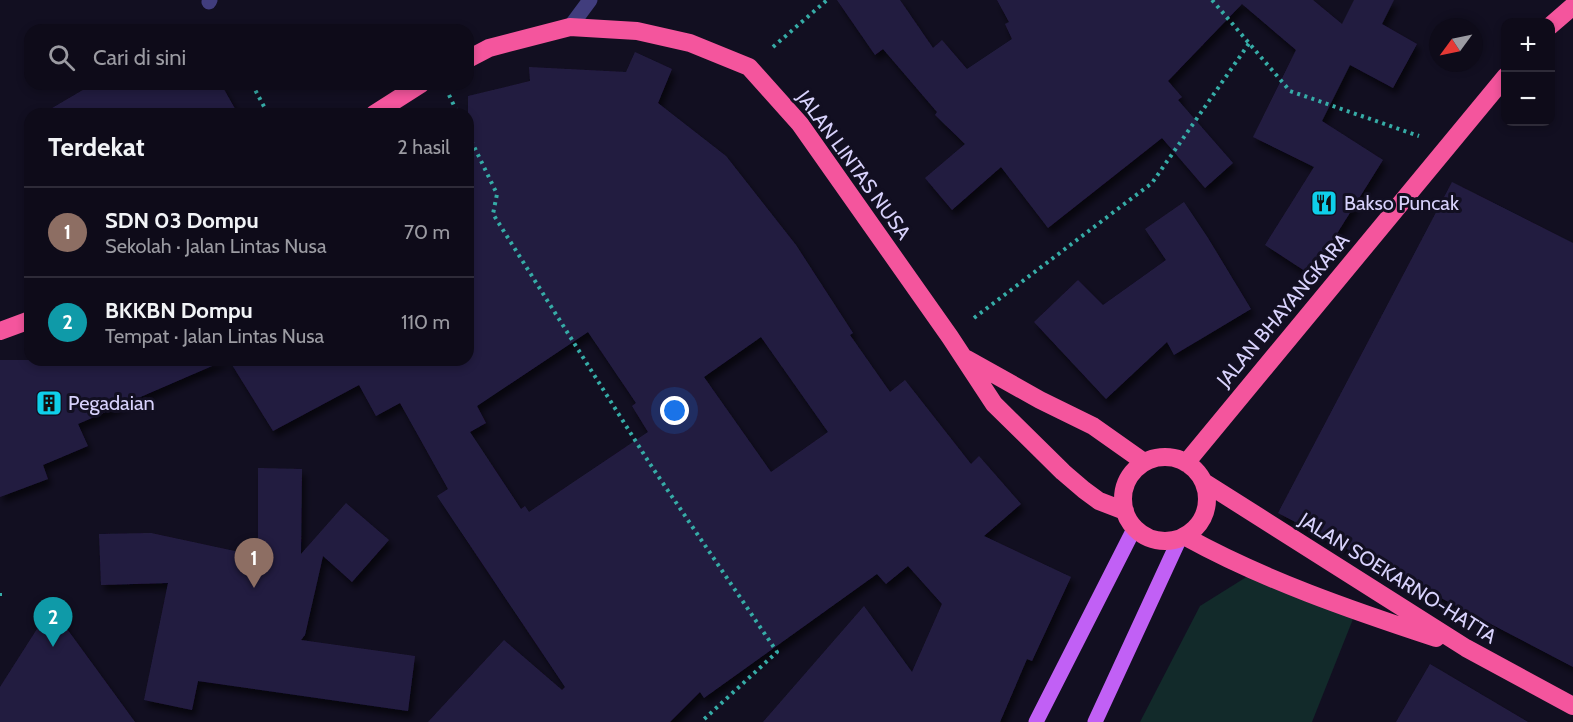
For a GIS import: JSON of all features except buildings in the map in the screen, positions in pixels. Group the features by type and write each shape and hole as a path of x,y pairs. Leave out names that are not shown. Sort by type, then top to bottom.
{"highway":[{"path":"1555,22 1573,6"},
{"name":"JALAN LINTAS NUSA","path":"474,56 489,48 570,27 637,31 690,43 749,67 800,124 950,337 994,404 1063,472 1099,501 1125,511"},
{"name":"JALAN BHAYANGKARA","path":"1186,463 1501,82"},
{"path":"383,108 412,90"},
{"path":"0,331 24,322"},
{"name":"JALAN LINTAS NUSA","path":"963,356 1040,400 1093,426 1144,462"},
{"path":"1166,457 1186,463 1204,482 1207,507 1203,519 1182,538 1163,542 1148,538 1134,529 1125,511 1123,492 1131,474 1144,462 1166,457"},
{"name":"JALAN SOEKARNO-HATTA","path":"1204,482 1466,648 1573,706"},
{"path":"1182,538 1271,578 1466,648"}],"main road":[{"path":"1035,722 1134,529"},
{"path":"1095,722 1182,538"}],"street":[{"path":"570,27 590,0"}],"path":[{"path":"749,67 826,0"},
{"path":"1212,0 1290,90 1448,146"},
{"path":"950,337 1152,183 1250,42"},
{"path":"255,90 265,108"},
{"path":"448,94 455,108"},
{"path":"474,146 497,194 493,214 650,464 777,652 701,722"}],"green space":[{"path":"1248,576 1359,604 1312,722 1140,722 1200,606"}],"place":[{"name":"Bakso Puncak","path":"1324,203"},
{"name":"Pegadaian","path":"49,403"},
{"name":"SDN 03 Dompu","path":"254,588"},
{"name":"BKKBN Dompu","path":"53,647"}]}
